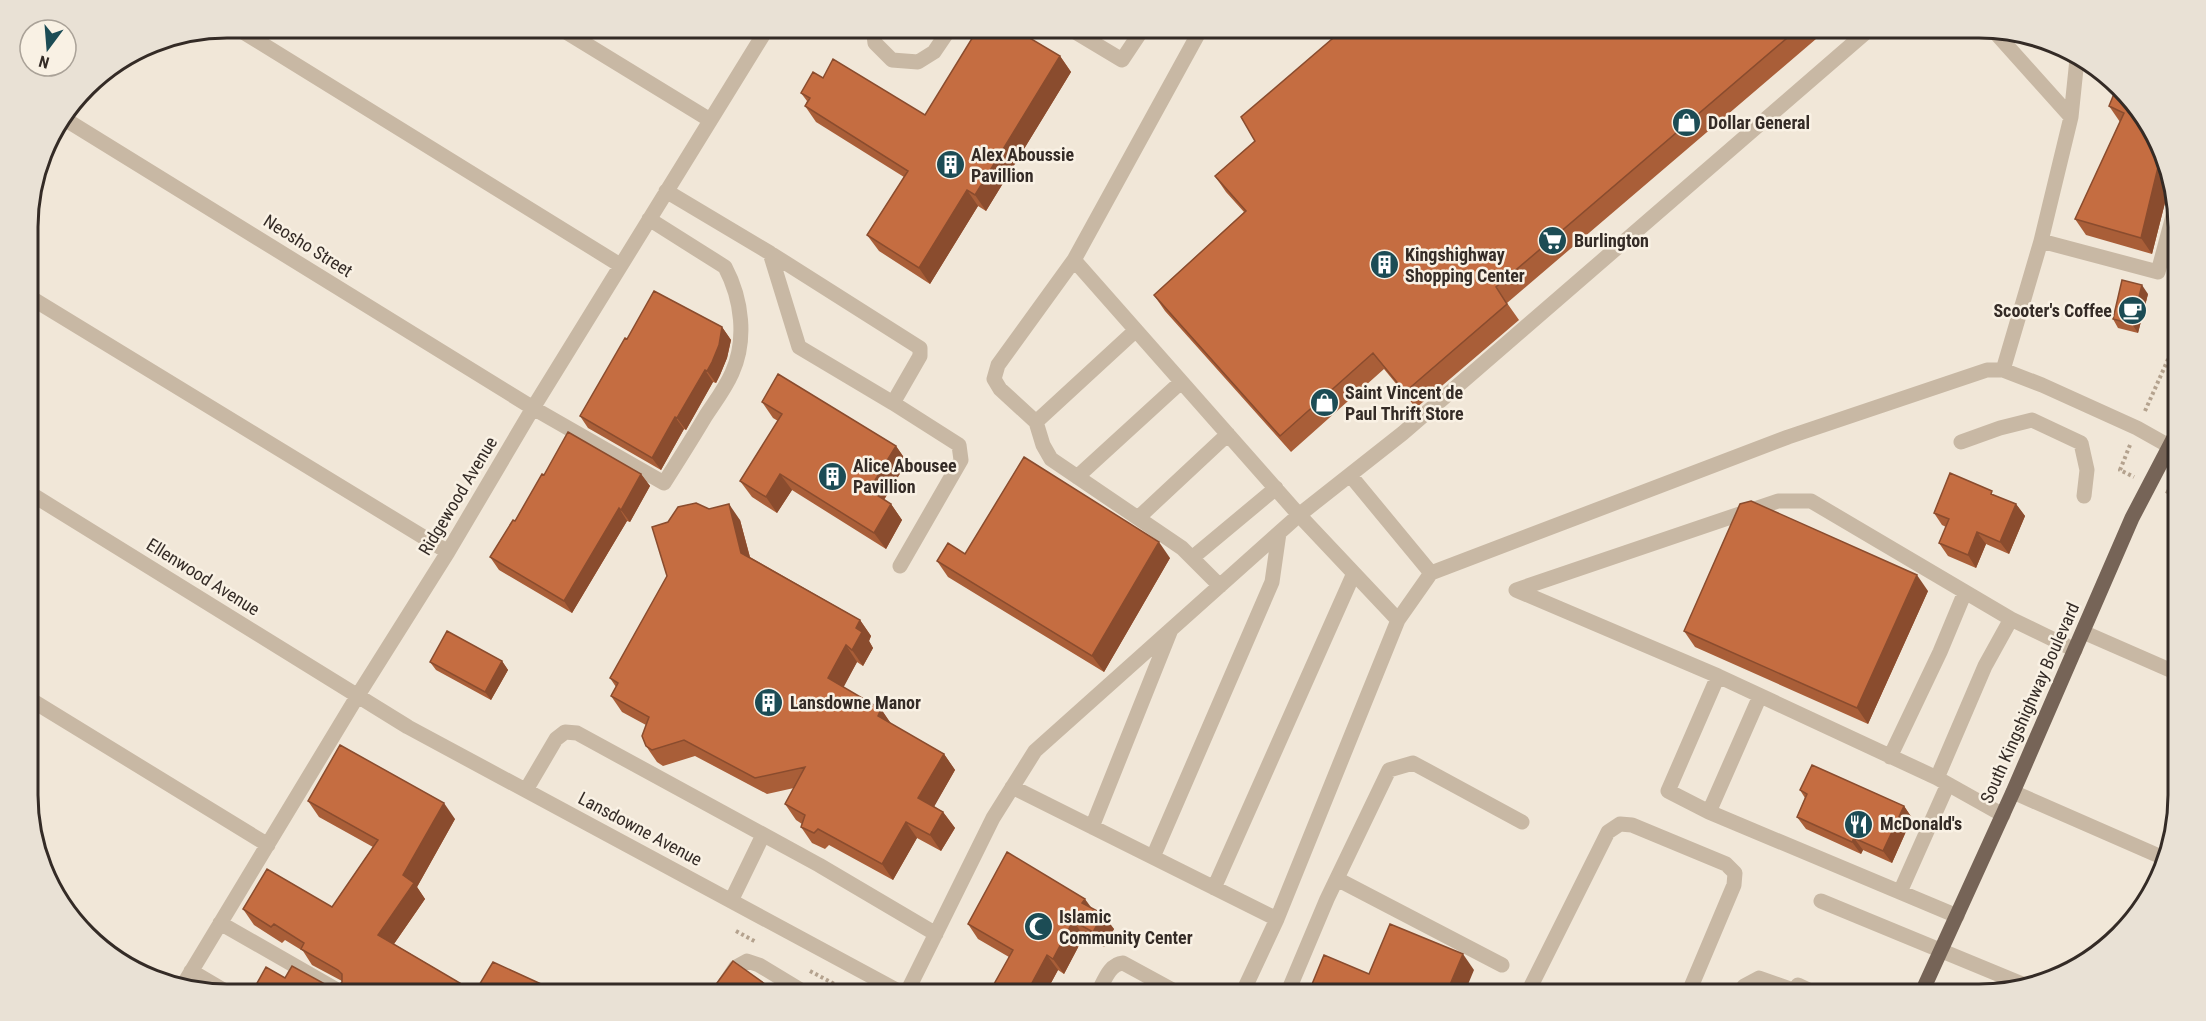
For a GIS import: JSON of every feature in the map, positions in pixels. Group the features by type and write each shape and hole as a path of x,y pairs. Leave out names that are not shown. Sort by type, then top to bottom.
{"main road":[{"name":"South Kingshighway Boulevard","path":"1926,983 2003,815 2132,518 2168,459"}],"street":[{"path":"253,38 620,265"},
{"path":"576,38 710,120"},
{"name":"Ridgewood Avenue","path":"186,979 358,695 448,552 620,265 761,38"},
{"path":"874,38 874,43 892,60 918,62 934,52 944,38"},
{"path":"1085,38 1122,60 1137,38"},
{"path":"1196,38 1074,260 998,365 994,379 1000,389 1036,422 1042,445 1051,459 1182,548 1220,586"},
{"path":"910,984 993,818 1035,751 1299,515 1412,425 1859,38"},
{"path":"2001,39 2071,117"},
{"path":"2003,370 2041,241 2071,117 2076,65"},
{"name":"Neosho Street","path":"70,122 533,408 664,483 731,376 741,346 741,333 738,304 725,267 649,219"},
{"path":"666,191 770,253 920,348 920,356 893,403"},
{"path":"2041,241 2158,272 2168,235"},
{"path":"770,253 799,347 959,444 961,460 900,566"},
{"path":"1074,260 1299,515 1398,620"},
{"path":"38,302 448,552"},
{"path":"1036,422 1136,330"},
{"path":"1247,983 1277,919 1398,620 1431,573 1788,437 1987,370 2003,370 2042,385 2137,428 2168,448"},
{"path":"1077,477 1181,382"},
{"path":"1961,442 2000,428 2032,420 2081,443 2087,470 2085,496"},
{"path":"1138,518 1228,434"},
{"path":"1350,475 1431,573"},
{"path":"1192,558 1276,488"},
{"name":"Ellenwood Avenue","path":"38,498 358,695"},
{"path":"2003,815 1943,781 1718,676 1516,590 1778,501 1811,501 2011,620 2075,650"},
{"path":"1153,857 1272,582 1279,533"},
{"path":"1214,888 1354,573"},
{"path":"1890,757 1940,652 1965,592"},
{"path":"1900,892 1985,666 2011,620"},
{"path":"1092,827 1172,629"},
{"path":"2083,632 2168,669"},
{"path":"1718,676 1668,791 1709,812 1957,916"},
{"name":"Lansdowne Avenue","path":"358,695 408,727 886,984"},
{"path":"1709,812 1760,696"},
{"path":"38,704 268,845"},
{"path":"526,790 556,739 565,732 577,733 763,835 936,934"},
{"path":"1292,983 1337,879 1389,770 1413,763 1522,822"},
{"path":"1012,787 1277,919"},
{"path":"2013,792 2158,855"},
{"path":"1532,983 1608,832 1620,824 1632,825 1726,864 1735,873 1734,885 1693,983"},
{"path":"731,901 763,835"},
{"path":"1337,879 1502,965"},
{"path":"1821,901 2013,980"},
{"path":"220,923 326,984"},
{"path":"725,984 736,967 747,961 759,965 790,984"},
{"path":"1103,984 1116,963 1123,963 1161,983"},
{"path":"191,971 211,983"},
{"path":"1749,983 1759,978 1772,983"}],"path":[{"path":"2154,391 2168,360"}],"building":[{"name":"Alex Aboussie Pavillion","path":"972,38 1030,38 1060,56 975,195 967,190 919,268 867,235 908,171 805,106 810,98 801,93 813,72 823,78 833,59 925,115"},
{"name":"Kingshighway Shopping Center","path":"1333,38 1787,38 1496,287 1507,304 1405,392 1373,353 1280,436 1154,295 1246,211 1215,176 1255,141 1241,117"},
{"path":"2114,94 2143,132 2158,167 2141,238 2075,219 2124,113 2109,106"},
{"path":"2122,280 2142,285 2132,324 2113,319"},
{"path":"654,291 722,327 719,345 712,362 677,418 675,417 652,458 580,416"},
{"name":"Alice Abousee Pavillion","path":"778,374 896,446 869,490 891,504 874,533 780,474 766,497 740,481 782,414 762,402"},
{"path":"568,432 641,474 564,601 490,557 513,520 515,521 542,474 544,475"},
{"path":"1024,457 1159,542 1092,656 937,561 948,543 965,554"},
{"path":"1950,473 2016,504 2000,542 1977,532 1968,555 1939,543 1949,519 1934,513"},
{"path":"1751,501 1917,575 1857,708 1684,631 1740,504"},
{"name":"Lansdowne Manor","path":"696,503 709,509 729,504 741,553 860,620 856,628 862,632 852,650 846,645 828,678 881,709 878,716 944,754 918,798 943,812 930,835 906,822 882,864 818,829 814,833 801,827 805,815 785,804 805,767 755,778 684,740 652,750 646,746 642,736 649,717 611,696 618,683 610,678 667,576 652,527 668,522 678,507"},
{"path":"447,631 502,661 485,692 430,662"},
{"path":"340,745 444,803 403,875 414,883 378,935 461,984 340,984 342,974 301,949 304,943 274,924 271,927 243,909 267,869 332,907 378,840 308,801"},
{"name":"McDonald's","path":"1812,765 1904,806 1883,851 1854,838 1852,842 1797,817 1807,794 1800,790"},
{"path":"1007,852 1085,899 1082,903 1103,914 1093,932 1073,921 1053,959 1047,955 1032,984 994,984 1013,950 968,924"},
{"path":"1390,924 1463,954 1451,983 1312,983 1324,955 1369,974"},
{"path":"733,961 765,984 716,984"},
{"path":"493,962 541,984 480,984"},
{"path":"292,966 325,984 257,984 266,967 285,978"}],"place":[{"name":"Dollar General","path":"1687,123"},
{"name":"Alex Aboussie Pavillion","path":"950,165"},
{"name":"Burlington","path":"1553,241"},
{"name":"Kingshighway Shopping Center","path":"1384,265"},
{"name":"Scooter's Coffee","path":"2133,311"},
{"name":"Saint Vincent de Paul Thrift Store","path":"1324,403"},
{"name":"Alice Abousee Pavillion","path":"832,476"},
{"name":"Lansdowne Manor","path":"769,703"},
{"name":"McDonald's","path":"1859,824"},
{"name":"Islamic Community Center","path":"1038,927"}]}
